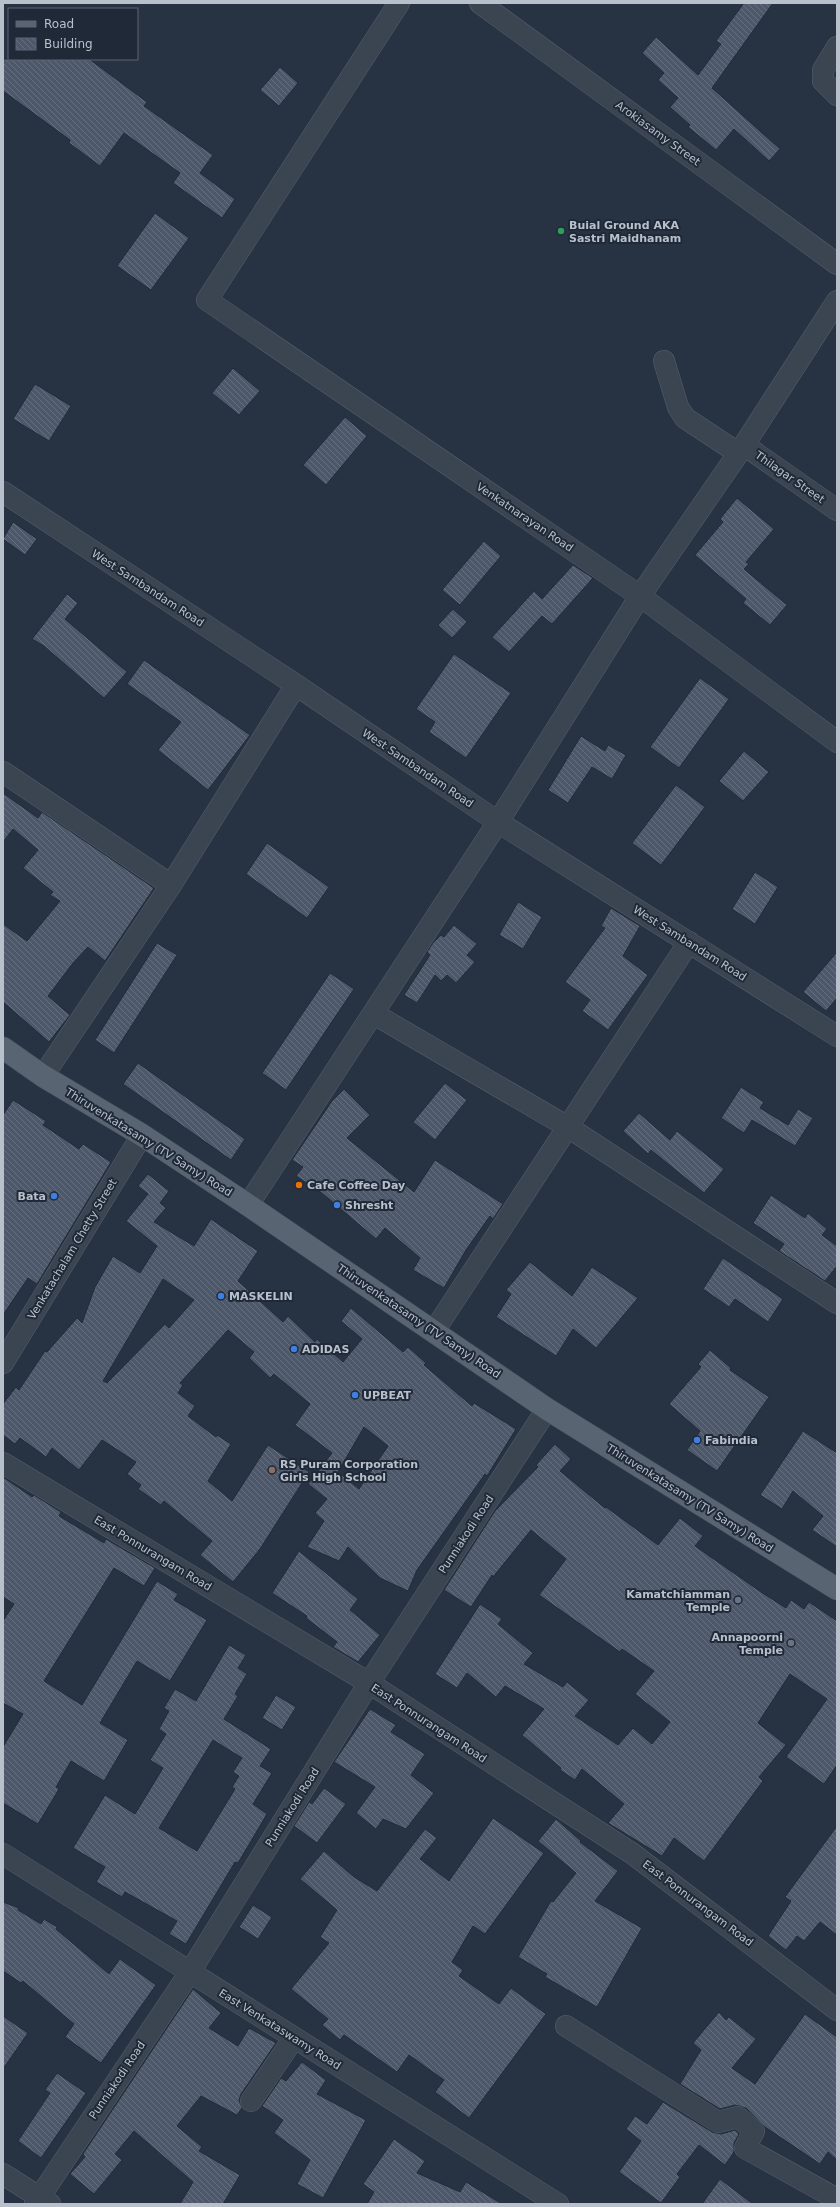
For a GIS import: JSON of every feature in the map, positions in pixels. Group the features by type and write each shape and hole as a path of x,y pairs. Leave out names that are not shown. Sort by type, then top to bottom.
{"main road":[{"name":"Thiruvenkatasamy (TV Samy) Road","path":"3,1048 43,1076 142,1135 248,1205 546,1409 837,1589"}],"street":[{"name":"Venkatnarayan Road","path":"399,3 207,300 640,596 837,742"},
{"name":"Arokiasamy Street","path":"480,3 837,264"},
{"path":"837,47 823,70 823,81 837,95"},
{"path":"248,1205 498,822 640,596 741,449 837,301"},
{"name":"Thilagar Street","path":"664,361 678,407 685,418 741,449 837,510"},
{"name":"West Sambandam Road","path":"3,492 296,685 498,822 837,1036"},
{"path":"43,1076 171,885 296,685"},
{"path":"3,772 171,885"},
{"path":"434,1331 689,942"},
{"path":"374,1014 568,1127 837,1303"},
{"name":"Venkatachalam Chetty Street","path":"3,1363 142,1135"},
{"name":"Punniakodi Road","path":"41,2202 190,1972 369,1683 546,1409"},
{"name":"East Ponnurangam Road","path":"3,1463 369,1683 633,1854 837,2010"},
{"name":"East Venkataswamy Road","path":"3,1854 558,2204"},
{"path":"566,2026 718,2122 738,2117 754,2131 745,2148 837,2198"},
{"path":"251,2101 294,2038"},
{"path":"3,2174 41,2202"}],"building":[{"path":"744,3 773,3 712,88 780,149 769,161 734,129 716,150 688,127 690,125 670,107 678,98 658,80 664,73 642,53 656,37 698,75 721,44 716,41"},
{"path":"3,59 90,60 147,102 144,106 213,155 200,173 235,199 222,218 173,183 180,173 124,133 100,166 69,143 70,140 3,91"},
{"path":"280,67 298,83 279,106 260,90"},
{"path":"155,213 189,238 151,290 117,266"},
{"path":"233,368 260,391 239,415 212,393"},
{"path":"35,384 71,406 49,441 13,419"},
{"path":"345,417 367,436 326,485 303,465"},
{"path":"737,498 774,529 746,562 749,564 744,569 787,605 770,625 743,603 746,599 695,555 723,522 720,519"},
{"path":"13,522 37,539 25,555 3,539"},
{"path":"484,541 501,556 460,605 442,590"},
{"path":"573,565 593,578 552,624 542,616 509,652 492,637 534,591 542,599"},
{"path":"67,594 78,603 65,619 127,672 104,698 44,646 32,639"},
{"path":"453,609 467,622 452,638 438,625"},
{"path":"454,654 511,693 466,758 429,732 435,722 416,709"},
{"path":"144,660 250,735 208,790 158,750 181,722 127,684"},
{"path":"700,678 729,699 679,768 650,747"},
{"path":"581,736 605,751 608,745 626,755 612,779 592,767 568,803 548,790"},
{"path":"744,751 769,772 743,801 719,781"},
{"path":"676,785 705,807 661,865 632,843"},
{"path":"3,793 38,818 42,812 154,888 105,961 88,947 73,963 48,996 70,1015 49,1042 3,1002 3,924 27,941 60,901 50,895 53,892 23,868 38,850 13,829 3,842"},
{"path":"267,843 329,887 307,918 246,874"},
{"path":"755,872 778,887 755,924 732,909"},
{"path":"518,902 542,917 523,949 499,935"},
{"path":"611,908 640,926 623,956 648,975 608,1030 582,1011 590,1000 565,982 605,928 601,926"},
{"path":"454,925 477,944 467,955 475,962 456,983 447,975 441,981 435,975 417,1003 404,995 430,955 427,952 433,943 441,935 444,937"},
{"path":"157,943 177,955 114,1053 95,1040"},
{"path":"837,952 837,998 826,1011 803,992"},
{"path":"330,973 354,989 286,1090 262,1073"},
{"path":"138,1063 245,1139 231,1160 123,1084"},
{"path":"445,1083 467,1100 435,1140 413,1122"},
{"path":"741,1087 764,1102 760,1108 788,1125 798,1109 813,1118 795,1146 752,1120 744,1133 721,1118"},
{"path":"344,1089 370,1115 347,1138 414,1192 435,1160 503,1204 493,1219 490,1216 466,1250 444,1288 413,1270 420,1258 385,1228 376,1239 322,1193 296,1176 303,1167 292,1160 332,1101"},
{"path":"13,1100 46,1121 43,1125 79,1149 83,1144 111,1162 37,1284 28,1278 3,1315 3,1115"},
{"path":"639,1113 670,1140 677,1131 724,1169 704,1193 651,1150 648,1154 623,1131"},
{"path":"148,1174 169,1191 160,1203 166,1208 154,1222 194,1246 211,1219 258,1251 238,1281 283,1322 288,1316 315,1342 317,1339 343,1362 362,1339 341,1321 351,1308 403,1352 408,1347 426,1363 424,1365 472,1406 474,1403 516,1429 487,1476 485,1474 417,1570 408,1591 380,1578 348,1547 339,1561 307,1547 324,1521 315,1513 327,1499 308,1484 332,1453 295,1425 310,1404 274,1374 270,1378 249,1358 254,1352 228,1330 180,1383 183,1385 178,1393 195,1406 188,1416 216,1437 217,1435 231,1444 208,1481 232,1501 268,1445 309,1472 260,1549 233,1582 200,1555 212,1541 164,1501 161,1505 138,1489 141,1485 127,1474 136,1462 102,1440 79,1470 52,1448 46,1457 20,1438 15,1444 3,1435 3,1404 16,1387 19,1390 45,1351 47,1352 77,1318 82,1323 95,1287 113,1256 140,1273 157,1246 126,1221 148,1194 138,1186","holes":["163,1279 194,1300 169,1328 165,1324 107,1383 103,1381","364,1427 388,1446 359,1489 338,1472"]},
{"path":"771,1195 805,1218 808,1213 827,1229 822,1235 837,1246 837,1266 825,1281 779,1251 784,1244 753,1223"},
{"path":"723,1258 783,1299 768,1322 735,1299 729,1307 703,1289"},
{"path":"530,1262 572,1296 592,1267 638,1298 596,1348 573,1329 556,1356 496,1317 511,1294 506,1290"},
{"path":"710,1350 731,1368 730,1370 769,1397 717,1471 687,1450 700,1431 669,1404 701,1367 698,1364"},
{"path":"803,1431 837,1453 837,1547 812,1530 823,1516 793,1491 782,1509 760,1495"},
{"path":"555,1444 571,1459 560,1471 605,1508 606,1507 658,1545 680,1518 703,1536 695,1546 761,1592 786,1608 791,1600 804,1609 809,1602 837,1621 837,1765 824,1784 786,1757 827,1699 790,1674 758,1723 786,1745 759,1777 763,1781 704,1861 674,1838 662,1856 608,1823 624,1804 582,1769 575,1780 560,1770 561,1768 522,1735 544,1709 505,1686 496,1697 467,1673 457,1688 435,1674 480,1604 502,1619 498,1624 533,1653 524,1664 563,1687 567,1682 589,1700 575,1716 618,1745 633,1728 652,1744 670,1722 635,1694 654,1671 622,1649 620,1652 539,1595 566,1559 531,1530 493,1577 492,1575 471,1607 444,1590 495,1511 538,1467 536,1465"},
{"path":"3,1477 32,1497 34,1495 61,1512 59,1516 104,1543 106,1539 155,1568 144,1586 114,1568 44,1681 82,1705 157,1581 178,1594 174,1600 207,1620 170,1681 137,1661 100,1723 128,1740 104,1781 71,1761 56,1787 59,1789 38,1824 3,1803 3,1747 23,1714 3,1703 3,1621 14,1604 3,1597"},
{"path":"299,1551 358,1599 350,1610 380,1635 358,1662 333,1647 337,1642 306,1618 307,1616 272,1593"},
{"path":"229,1645 246,1655 238,1668 247,1674 235,1694 238,1696 224,1719 271,1749 260,1766 272,1773 253,1804 267,1814 238,1863 235,1862 186,1944 169,1934 177,1921 125,1892 122,1897 96,1882 105,1867 73,1848 105,1795 135,1814 163,1768 150,1760 166,1734 159,1729 169,1711 164,1708 175,1689 196,1701","holes":["213,1740 242,1758 233,1772 239,1776 232,1787 235,1789 197,1851 159,1828"]},
{"path":"276,1695 296,1707 282,1730 262,1718"},
{"path":"370,1709 396,1725 391,1732 425,1754 411,1775 434,1793 406,1829 383,1819 376,1829 356,1813 375,1787 334,1762"},
{"path":"324,1788 346,1804 317,1843 294,1826 309,1802 312,1804"},
{"path":"493,1818 544,1853 485,1934 473,1926 452,1962 463,1970 459,1976 499,2004 511,1988 546,2014 469,2118 435,2092 444,2080 409,2055 397,2072 344,2035 340,2040 322,2025 328,2019 291,1989 329,1943 320,1937 337,1910 300,1879 324,1851 354,1877 377,1891 425,1829 437,1838 420,1859 449,1881"},
{"path":"556,1819 581,1841 580,1842 618,1871 595,1901 642,1928 597,2007 545,1977 547,1974 518,1957 551,1901 553,1902 576,1873 538,1841"},
{"path":"837,1826 837,1935 820,1922 804,1941 797,1936 786,1950 768,1936 791,1901 785,1897"},
{"path":"3,1902 19,1908 18,1910 41,1924 44,1919 57,1927 56,1929 109,1974 120,1959 156,1985 101,2063 65,2037 74,2024 23,1981 21,1983 3,1971"},
{"path":"253,1905 272,1917 258,1939 239,1927"},
{"path":"193,1989 221,2013 209,2028 238,2046 249,2028 276,2043 241,2094 239,2100 242,2108 237,2115 201,2096 177,2126 202,2147 199,2151 240,2175 223,2204 180,2204 193,2182 134,2131 115,2154 122,2160 94,2194 70,2174 85,2157 83,2154"},
{"path":"719,2012 726,2020 729,2017 756,2039 732,2068 755,2084 805,2014 837,2037 837,2160 828,2152 820,2164 765,2127 746,2108 735,2105 720,2109 680,2084 701,2050 693,2043"},
{"path":"3,2016 28,2033 3,2069"},
{"path":"302,2062 326,2080 317,2094 366,2120 323,2198 297,2184 310,2160 274,2133 283,2120 262,2106 281,2078 286,2081"},
{"path":"57,2073 86,2093 41,2158 18,2141 50,2093 45,2090"},
{"path":"663,2102 712,2132 721,2134 735,2130 739,2134 734,2143 734,2152 725,2165 699,2145 677,2174 680,2177 661,2203 619,2172 641,2141 626,2129 635,2116 647,2124"},
{"path":"394,2139 425,2161 417,2173 460,2192 466,2182 502,2204 367,2204 374,2192 363,2184"},
{"path":"720,2179 753,2204 702,2204"}],"place":[{"name":"Buial Ground AKA Sastri Maidhanam","path":"561,231"},
{"name":"Cafe Coffee Day","path":"299,1185"},
{"name":"Bata","path":"54,1196"},
{"name":"Shresht","path":"337,1205"},
{"name":"MASKELIN","path":"221,1296"},
{"name":"ADIDAS","path":"294,1349"},
{"name":"UPBEAT","path":"355,1395"},
{"name":"Fabindia","path":"697,1440"},
{"name":"RS Puram Corporation Girls High School","path":"272,1470"},
{"name":"Kamatchiamman Temple","path":"738,1600"},
{"name":"Annapoorni Temple","path":"791,1643"}]}
